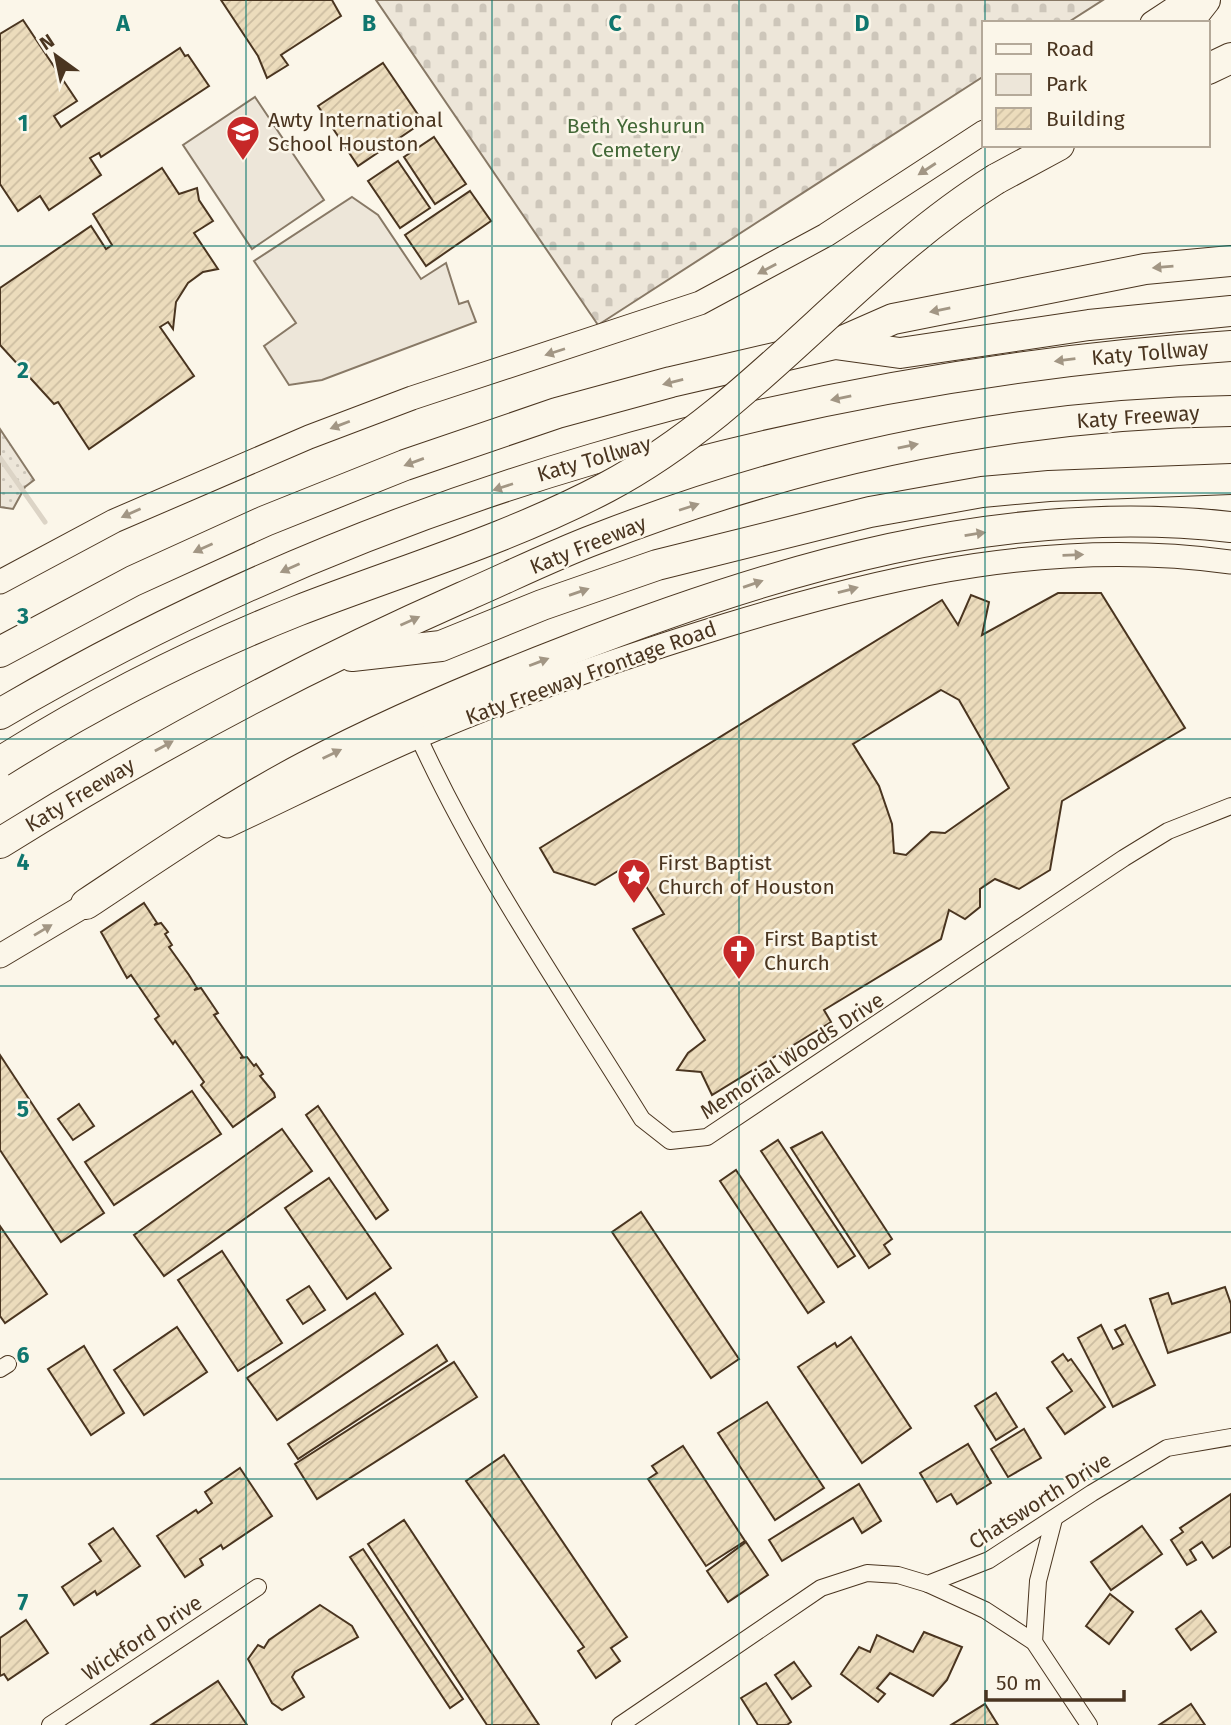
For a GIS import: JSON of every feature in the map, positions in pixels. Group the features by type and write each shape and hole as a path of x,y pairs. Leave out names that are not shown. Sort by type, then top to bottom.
{"highway":[{"path":"1189,21 1205,0"},
{"path":"1210,68 1231,58"},
{"path":"0,762 92,707 226,641 534,520 634,471 741,391 907,241 991,171 1014,147"},
{"path":"0,740 134,665 235,617 525,505 614,463 688,413 902,223 991,171 1054,147"},
{"path":"0,652 83,606 197,550 405,465 557,413 671,382 835,344 894,319 1145,269 1231,261"},
{"path":"835,344 900,353 1089,325 1231,311"},
{"name":"Katy Tollway","path":"0,714 132,641 272,576 389,527 573,464 763,415 910,384 1127,353 1231,346"},
{"name":"Katy Freeway","path":"0,843 191,731 326,659 596,539 810,469 945,439 1128,415 1231,411"},
{"path":"326,659 441,646 542,605 657,565 789,530 923,502 1049,486 1231,479"},
{"path":"1049,486 1231,498"},
{"path":"86,904 201,827 304,767 442,701 611,633 773,577 914,543 1006,530 1109,523 1231,527"}],"main road":[{"path":"1155,21 1187,0"},
{"path":"0,582 114,521 309,436 412,398 700,303 826,235 982,133"},
{"name":"Katy Freeway Frontage Road","path":"0,956 86,904 226,826 418,736 518,696 704,632 788,606 928,571 995,561 1096,554 1231,562"}],"street":[{"name":"Memorial Woods Drive","path":"418,736 437,776 511,907 635,1108 642,1119 670,1142 707,1137 1124,858 1168,831 1231,806"},
{"name":"Chatsworth Drive","path":"928,1584 989,1560 1167,1448 1231,1437"},
{"path":"1034,1642 1038,1581 1054,1519"},
{"path":"620,1725 821,1588 867,1573 898,1575 928,1584 985,1610 1034,1642 1088,1725"},
{"name":"Wickford Drive","path":"50,1725 258,1587"}],"green space":[{"name":"Beth Yeshurun Cemetery","path":"376,0 1103,0 1070,21 982,21 982,77 598,325"},
{"path":"255,97 324,200 252,249 183,145"},
{"path":"352,197 378,215 421,279 446,263 459,304 468,301 476,322 322,380 289,385 264,346 296,323 254,261"},
{"path":"0,429 34,480 25,487 13,509 0,507"}],"building":[{"path":"221,0 332,0 341,16 281,55 288,65 267,78 258,56"},
{"path":"23,20 77,101 54,116 61,127 180,48 185,56 188,55 209,86 101,157 99,153 90,158 101,175 49,210 40,196 18,211 0,184 0,34"},
{"path":"383,63 423,122 358,166 318,106"},
{"path":"434,137 466,184 435,204 404,157"},
{"path":"398,161 430,208 400,228 368,181"},
{"path":"162,168 179,194 197,188 199,200 213,221 194,233 218,269 203,272 188,283 176,302 173,329 168,322 160,327 194,376 89,449 58,402 54,404 0,345 0,288 91,226 106,249 112,245 93,214"},
{"path":"470,191 491,221 426,266 405,235"},
{"path":"1058,593 1101,593 1185,728 1062,801 1050,870 1019,889 995,879 980,889 980,907 965,919 949,910 941,939 824,1010 831,1022 712,1095 701,1072 677,1070 688,1053 705,1040 633,929 664,914 631,863 595,885 554,872 540,848 942,600 958,625 971,595 989,602 982,635","holes":["941,690 959,700 1009,788 945,833 931,832 906,855 894,853 892,824 879,786 853,744"]},
{"path":"144,903 157,923 154,925 161,923 168,932 165,934 172,945 169,947 197,988 194,990 201,988 218,1013 214,1015 243,1057 240,1058 247,1057 254,1066 256,1064 263,1074 260,1076 274,1093 275,1097 233,1127 201,1085 204,1082 175,1041 173,1044 155,1019 159,1016 131,975 127,978 101,932"},
{"path":"0,1055 104,1213 61,1242 0,1150"},
{"path":"192,1091 221,1134 114,1205 85,1162"},
{"path":"79,1104 94,1126 73,1140 58,1119"},
{"path":"318,1106 388,1210 376,1219 306,1115"},
{"path":"282,1129 312,1171 164,1276 134,1235"},
{"path":"822,1132 892,1239 884,1245 890,1254 869,1268 791,1148"},
{"path":"778,1140 855,1256 838,1267 761,1151"},
{"path":"736,1170 824,1302 808,1313 720,1181"},
{"path":"329,1178 391,1268 347,1299 285,1208"},
{"path":"641,1212 739,1359 711,1378 612,1232"},
{"path":"0,1226 47,1294 5,1323 0,1316"},
{"path":"222,1251 282,1343 238,1371 178,1280"},
{"path":"309,1286 325,1310 303,1324 287,1300"},
{"path":"1225,1287 1231,1304 1231,1332 1168,1353 1150,1299 1168,1293 1172,1304"},
{"path":"375,1293 403,1334 277,1420 247,1378"},
{"path":"1101,1325 1113,1349 1123,1344 1115,1330 1125,1325 1155,1385 1113,1407 1078,1338"},
{"path":"177,1327 207,1372 144,1415 114,1370"},
{"path":"851,1337 911,1428 862,1463 798,1367 835,1343 837,1347"},
{"path":"437,1345 447,1361 298,1459 288,1444"},
{"path":"84,1346 124,1413 91,1435 48,1369"},
{"path":"1063,1354 1068,1361 1071,1359 1105,1407 1065,1434 1047,1408 1072,1391 1052,1362"},
{"path":"454,1362 477,1397 317,1499 295,1464"},
{"path":"996,1393 1017,1427 996,1440 975,1406"},
{"path":"767,1402 824,1488 775,1520 718,1433"},
{"path":"1024,1429 1041,1458 1008,1477 991,1449"},
{"path":"968,1444 991,1483 957,1504 951,1494 937,1502 920,1473"},
{"path":"683,1446 745,1541 706,1566 648,1479 657,1473 652,1466"},
{"path":"504,1455 627,1637 611,1648 620,1661 596,1678 578,1651 584,1647 466,1481"},
{"path":"240,1468 272,1516 223,1549 221,1545 200,1559 203,1565 185,1577 157,1536 196,1510 198,1513 212,1503 205,1492"},
{"path":"859,1484 881,1521 862,1533 853,1518 782,1561 769,1540"},
{"path":"1231,1494 1231,1546 1213,1558 1202,1542 1190,1550 1196,1560 1187,1565 1171,1540 1183,1532 1180,1528"},
{"path":"404,1520 539,1725 487,1725 368,1544"},
{"path":"1142,1526 1162,1554 1111,1590 1091,1562"},
{"path":"113,1528 140,1566 97,1595 95,1591 74,1605 62,1587 101,1561 89,1544"},
{"path":"746,1542 768,1575 728,1602 707,1571"},
{"path":"363,1549 463,1699 450,1708 350,1557"},
{"path":"1110,1594 1133,1612 1109,1644 1086,1626"},
{"path":"320,1605 352,1626 358,1637 295,1672 292,1677 304,1697 282,1710 272,1703 248,1659 258,1645 264,1648 269,1640"},
{"path":"1201,1611 1216,1632 1191,1650 1176,1629"},
{"path":"26,1620 48,1653 8,1680 4,1674 0,1676 0,1638"},
{"path":"924,1632 962,1647 947,1680 933,1696 890,1673 877,1688 885,1694 878,1702 841,1674 859,1647 870,1652 877,1635 913,1652"},
{"path":"794,1662 811,1686 792,1699 775,1675"},
{"path":"218,1681 247,1725 151,1725"},
{"path":"766,1683 791,1722 787,1725 758,1725 741,1698"},
{"path":"985,1704 998,1725 951,1725"},
{"path":"1191,1704 1205,1725 1159,1725"}],"waterway":[{"path":"0,458 45,522"}],"place":[{"name":"Awty International School Houston","path":"243,162"},
{"name":"First Baptist Church of Houston","path":"634,905"},
{"name":"First Baptist Church","path":"739,981"}]}
